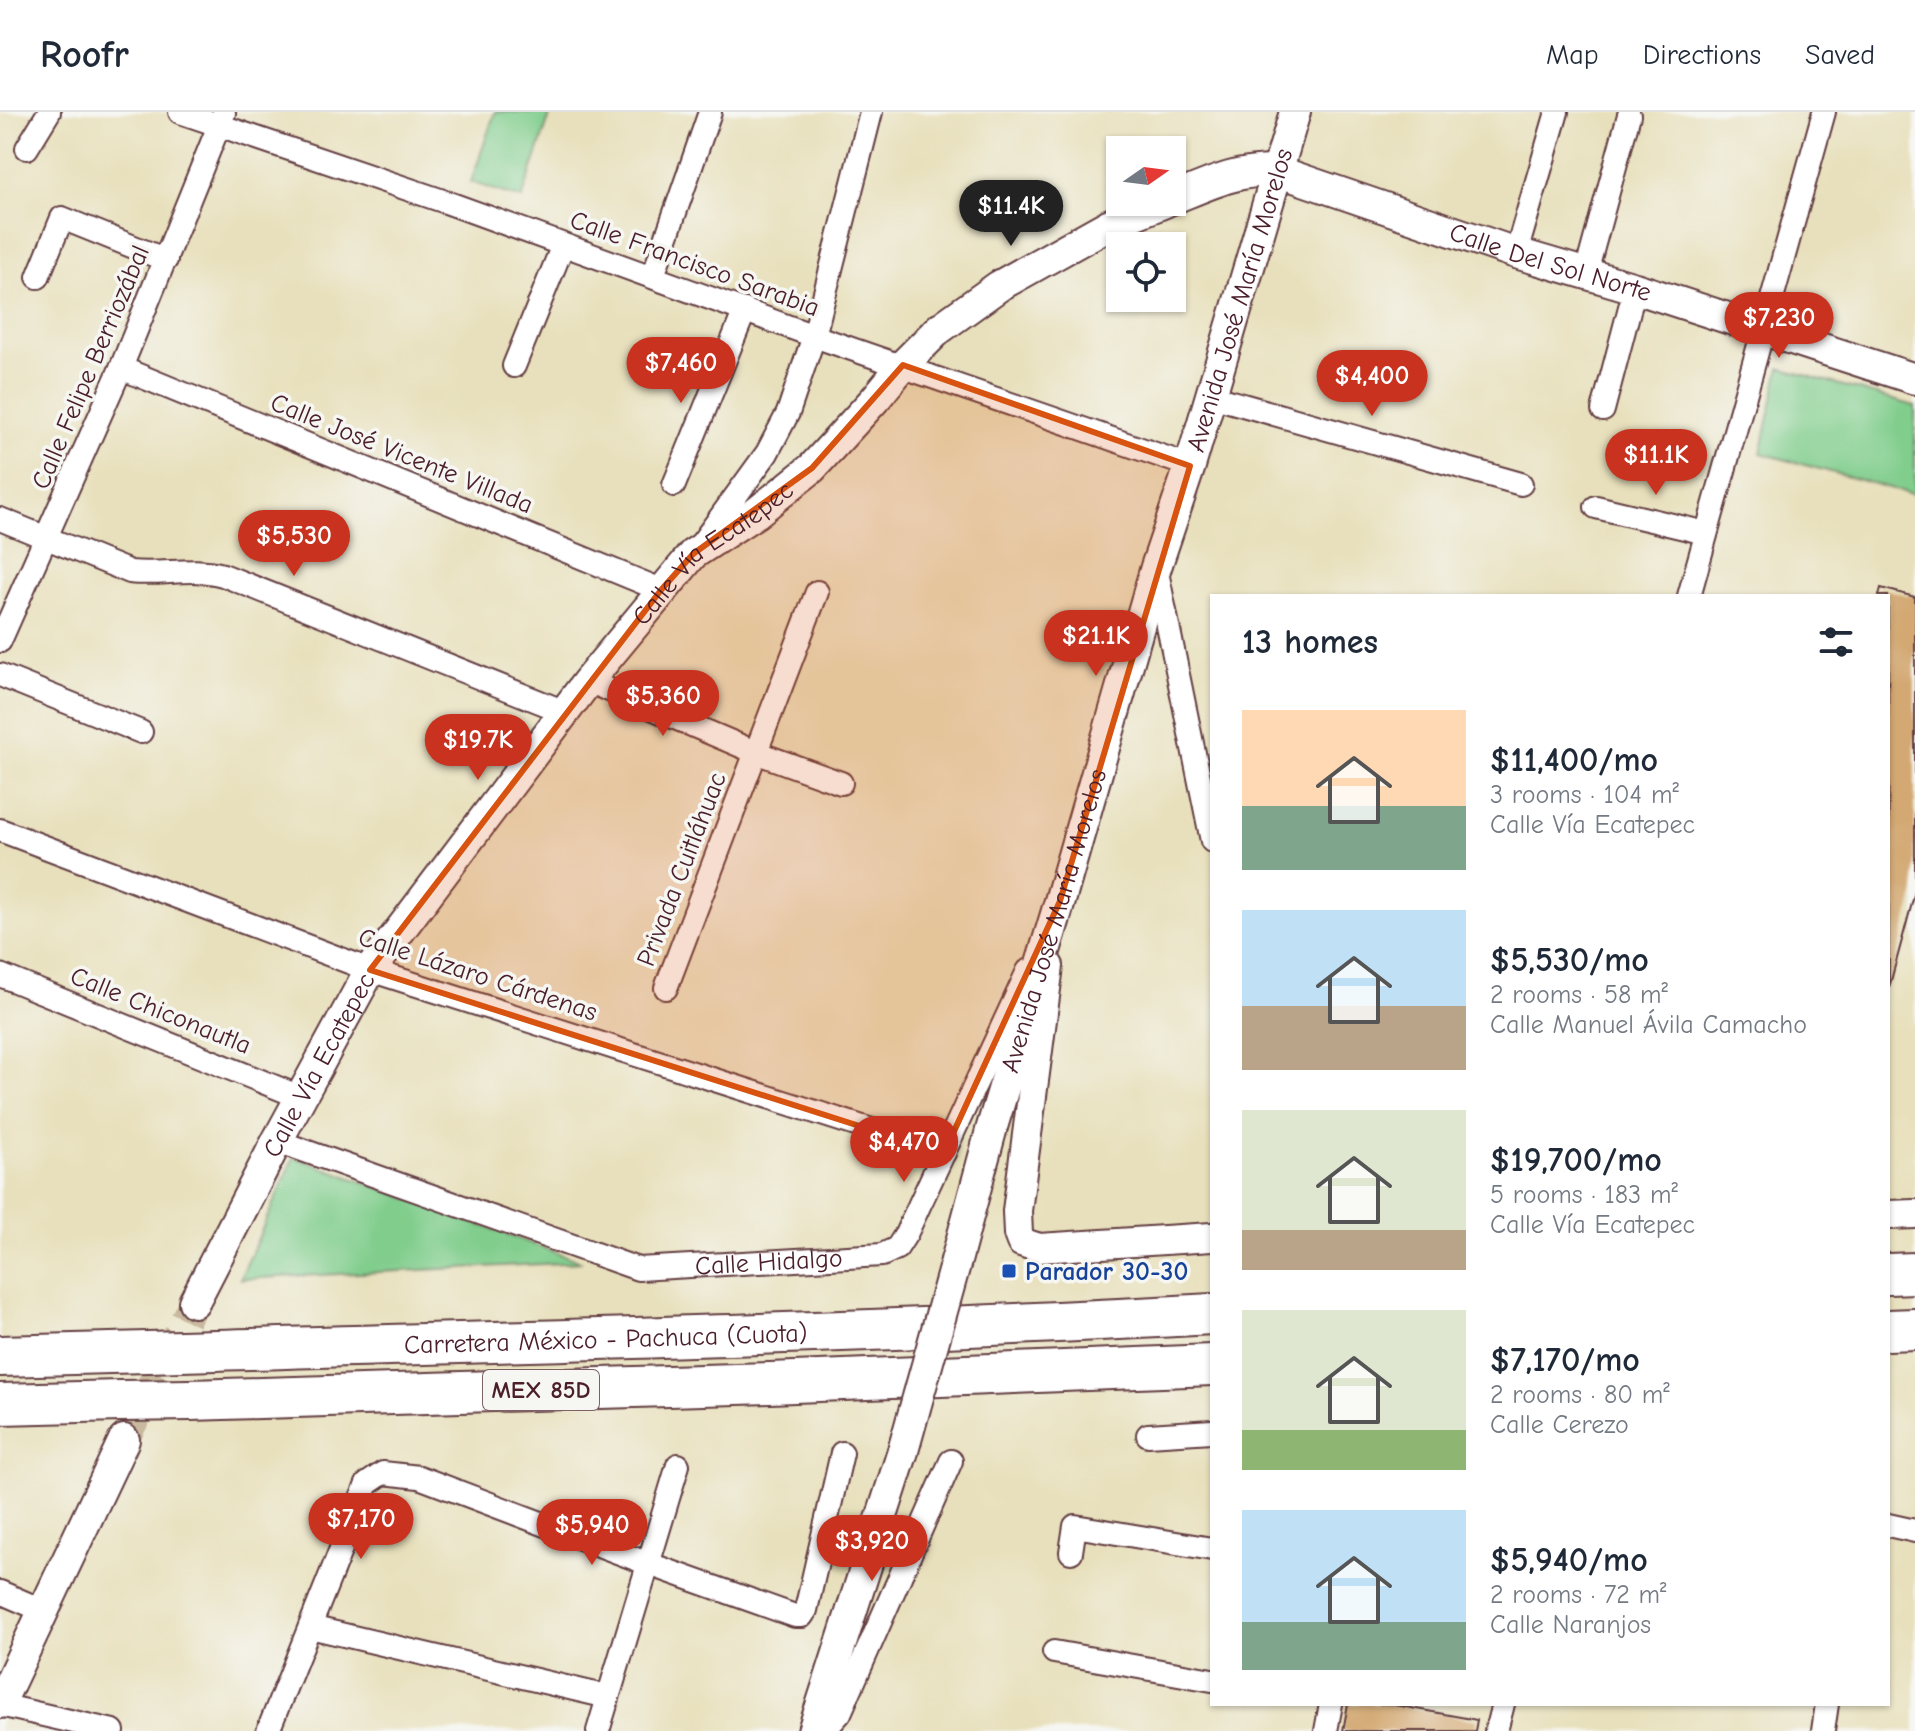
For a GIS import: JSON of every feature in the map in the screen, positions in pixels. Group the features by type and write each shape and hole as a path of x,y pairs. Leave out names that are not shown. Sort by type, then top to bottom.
{"highway":[{"path":"1890,1274 1915,1273"},
{"name":"Carretera México - Pachuca (Cuota)","path":"0,1356 780,1335 1210,1314"},
{"path":"1890,1330 1915,1329"},
{"name":"Carretera México - Pachuca (Cuota)","path":"0,1404 770,1383 1210,1365"}],"main road":[{"name":"Avenida José María Morelos","path":"813,1731 903,1451 992,1127 1156,567 1190,466 1295,112"},
{"path":"1186,193 1234,174 1277,171"},
{"name":"Calle Del Sol Norte","path":"1277,171 1516,253 1635,288 1915,379"},
{"name":"Calle Vía Ecatepec","path":"194,1302 370,970 588,681 661,590 693,554 756,513 812,468 939,329 999,286 1108,225 1130,216"},
{"path":"0,1704 124,1440"}],"street":[{"path":"27,148 49,112"},
{"name":"Calle Francisco Sarabia","path":"180,112 222,118 814,336 1190,466"},
{"path":"653,276 710,112"},
{"path":"693,554 767,453 788,413 814,336 871,112"},
{"path":"1516,253 1557,112"},
{"path":"1690,594 1824,112"},
{"path":"1586,273 1629,115"},
{"name":"Calle Felipe Berriozábal","path":"0,641 121,368 222,118"},
{"path":"38,277 62,218 166,260"},
{"path":"514,366 563,245"},
{"path":"1603,410 1635,288"},
{"path":"674,485 745,310"},
{"name":"Calle José Vicente Villada","path":"121,368 661,590"},
{"path":"1211,396 1521,484"},
{"path":"1596,507 1706,533"},
{"path":"0,519 130,572 150,574 204,570 223,575 565,712"},
{"path":"1156,567 1210,831"},
{"name":"Privada Cuitláhuac","path":"666,988 817,592"},
{"path":"0,675 141,732"},
{"path":"588,681 755,752 841,783"},
{"name":"Calle Lázaro Cárdenas","path":"0,830 370,970 944,1153"},
{"path":"1057,912 1017,1211 1021,1242 1039,1248 1210,1237"},
{"name":"Calle Hidalgo","path":"277,1141 638,1269 882,1255 897,1248 906,1234 1057,912"},
{"name":"Calle Chiconautla","path":"0,975 300,1097"},
{"path":"1890,1215 1915,1214"},
{"path":"1148,1435 1210,1431"},
{"path":"268,1731 367,1484 383,1473 419,1477 649,1564 802,1616 806,1610 842,1453"},
{"path":"824,1731 840,1713 951,1461"},
{"path":"598,1731 678,1465"},
{"path":"1890,1525 1915,1531"},
{"path":"1071,1552 1075,1526 1210,1549"},
{"path":"0,1592 44,1611"},
{"path":"310,1627 608,1697"},
{"path":"1054,1652 1210,1680"},
{"path":"0,1704 113,1731"},
{"path":"1326,1731 1331,1706"},
{"path":"1496,1731 1502,1706"},
{"path":"1823,1731 1827,1706"}],"highlighted area":[{"path":"903,365 1190,466 1060,901 944,1153 370,970 661,590 693,554 812,468"}],"green space":[{"path":"495,112 551,112 522,199 471,182"},
{"path":"1780,368 1915,406 1915,495 1761,453"},
{"path":"294,1157 582,1262 240,1279"}],"building":[{"path":"1881,588 1915,597 1915,892 1890,984 1890,594 1880,594"},
{"path":"1348,1706 1400,1706 1477,1720 1475,1731 1343,1731"}],"tunnel":[{"path":"124,1440 194,1302"}],"place":[{"name":"Parador 30-30","path":"1009,1271"}]}
